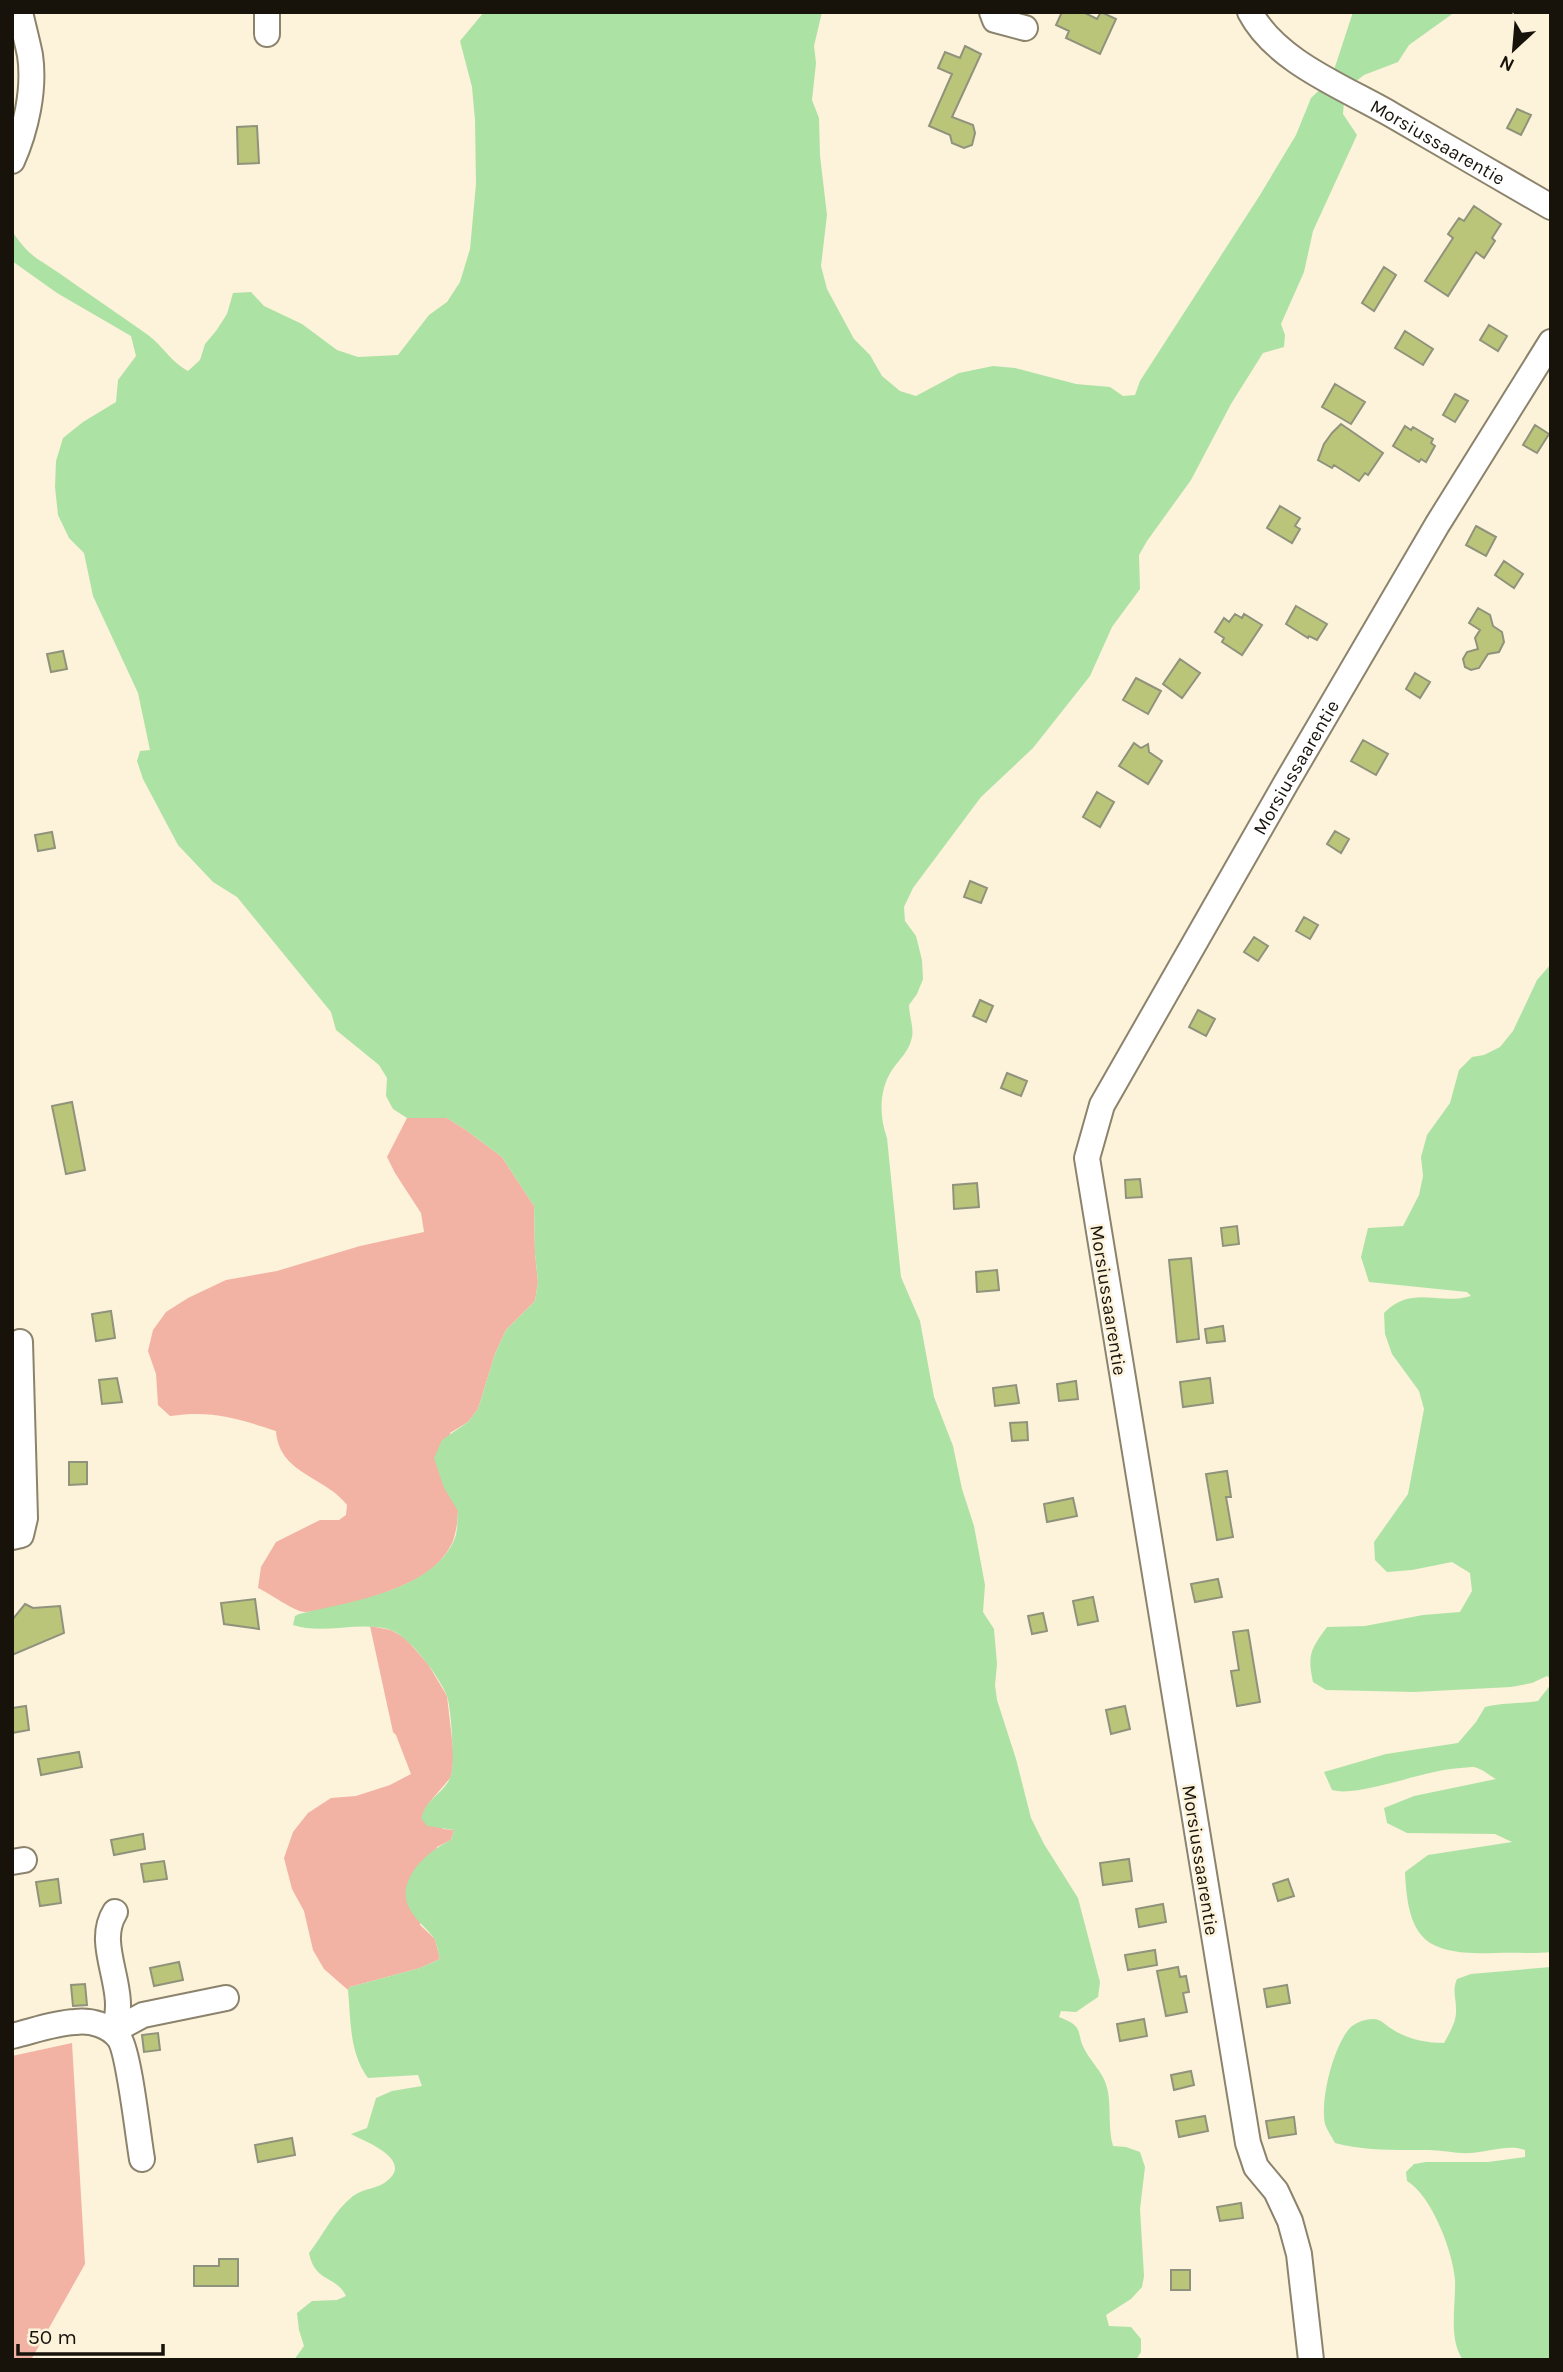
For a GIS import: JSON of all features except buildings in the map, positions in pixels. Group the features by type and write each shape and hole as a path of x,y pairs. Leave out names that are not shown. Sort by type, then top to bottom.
{"street":[{"path":"12,161 21,141 30,94 30,57 20,12"},
{"path":"992,12 995,20 1025,28"},
{"name":"Morsiussaarentie","path":"1250,12 1257,25 1287,53 1324,78 1551,207"},
{"name":"Morsiussaarentie","path":"1311,2360 1299,2254 1290,2221 1276,2191 1256,2167 1248,2143 1087,1158 1102,1105 1437,525 1551,342"},
{"path":"12,1537 21,1535 25,1518 20,1342"},
{"path":"113,2031 119,2017 120,2000 108,1944 109,1921 115,1912"},
{"path":"113,2031 143,2015 226,1998"},
{"path":"12,2036 76,2021 98,2023 113,2031 121,2040 127,2059 142,2159"}],"shaded area":[{"path":"484,12 822,12 814,46 816,63 812,100 819,118 820,156 827,215 821,266 827,289 854,339 870,355 882,376 900,391 916,396 959,373 993,366 1015,368 1076,384 1110,387 1123,396 1135,395 1140,381 1296,135 1311,98 1331,79 1353,12 1455,12 1409,45 1398,62 1364,75 1345,90 1343,114 1357,135 1313,231 1304,272 1281,324 1285,335 1284,347 1263,353 1231,404 1191,480 1147,541 1139,555 1140,589 1112,627 1090,676 1033,748 981,797 913,888 904,907 905,921 916,936 923,979 909,1005 911,1042 888,1078 882,1103 901,1277 920,1321 934,1397 953,1446 962,1489 974,1526 985,1585 983,1612 994,1629 997,1700 1031,1818 1078,1898 1100,1982 1098,1997 1076,2012 1061,2011 1059,2017 1077,2028 1085,2051 1104,2079 1108,2092 1113,2146 1140,2152 1145,2167 1140,2209 1144,2276 1142,2287 1131,2299 1106,2315 1109,2326 1131,2327 1141,2339 1141,2352 1136,2360 294,2360 304,2346 297,2313 312,2301 337,2300 346,2296 342,2289 316,2269 309,2253 346,2202 357,2193 384,2183 394,2172 395,2165 391,2158 351,2134 367,2128 376,2098 392,2091 422,2086 418,2075 368,2078 354,2047 348,1990 350,1987 420,1968 440,1959 434,1938 412,1913 406,1893 412,1873 418,1865 434,1850 451,1840 454,1830 427,1826 421,1818 427,1805 445,1787 453,1759 447,1696 422,1657 405,1639 388,1629 364,1626 316,1629 293,1625 295,1616 299,1614 364,1599 409,1582 429,1571 444,1556 455,1538 458,1511 444,1488 434,1458 442,1440 468,1422 478,1409 495,1354 506,1330 535,1301 538,1282 534,1206 502,1157 466,1130 447,1118 407,1118 393,1109 386,1096 387,1078 379,1065 336,1030 331,1012 237,897 213,882 178,845 143,779 137,761 140,751 150,750 138,693 93,596 84,553 69,538 58,515 55,487 56,461 63,438 116,402 118,380 136,356 131,336 57,293 12,261 12,236 14,234 34,256 148,335 188,371 200,360 205,344 227,314 233,293 251,292 264,306 302,324 337,350 358,357 398,355 429,315 447,302 460,282 470,249 476,184 475,120 472,87 460,41"},
{"path":"1551,964 1551,1679 1547,1676 1532,1683 1511,1687 1414,1692 1326,1690 1313,1682 1310,1665 1314,1647 1327,1627 1365,1626 1423,1615 1460,1612 1472,1591 1470,1573 1452,1562 1387,1572 1375,1560 1374,1542 1408,1494 1424,1409 1419,1391 1392,1354 1385,1334 1384,1313 1405,1300 1471,1296 1467,1292 1369,1282 1361,1257 1368,1228 1403,1226 1419,1195 1423,1176 1421,1157 1427,1135 1450,1103 1459,1070 1472,1057 1484,1055 1500,1047 1513,1031 1537,980"},
{"path":"407,1118 447,1118 502,1157 534,1206 538,1282 535,1301 506,1330 495,1354 478,1409 468,1422 450,1433 458,1509 453,1540 443,1558 423,1575 382,1593 332,1608 305,1612 258,1588 261,1567 276,1542 320,1520 339,1520 346,1515 347,1505 338,1495 285,1457 276,1431 224,1416 170,1416 158,1405 156,1374 148,1351 153,1330 166,1312 226,1280 277,1271 360,1246 424,1232 421,1213 387,1157"},
{"path":"370,1626 391,1630 405,1638 428,1664 447,1696 454,1757 451,1777 428,1804 443,1829 454,1830 451,1840 437,1847 420,1925 435,1939 440,1959 420,1968 350,1987 348,1990 324,1969 313,1950 304,1911 292,1889 284,1858 293,1832 308,1813 331,1798 356,1796 390,1785 411,1774 393,1732"},
{"path":"1551,1684 1551,1952 1472,1953 1438,1947 1426,1940 1417,1929 1407,1896 1405,1872 1428,1855 1512,1842 1495,1834 1407,1833 1387,1823 1384,1808 1414,1796 1496,1779 1480,1769 1469,1767 1344,1791 1332,1790 1324,1772 1386,1754 1458,1743 1485,1707 1538,1701"},
{"path":"1551,1967 1551,2360 1463,2360 1458,2352 1454,2332 1455,2280 1446,2240 1425,2199 1407,2181 1406,2172 1414,2164 1426,2162 1488,2162 1525,2157 1525,2150 1505,2148 1466,2153 1369,2149 1335,2143 1325,2124 1326,2088 1338,2048 1349,2029 1357,2023 1376,2019 1410,2038 1444,2043 1455,2018 1454,1991 1457,1979 1471,1974"},
{"path":"72,2043 85,2264 31,2360 12,2360 12,2056"}]}
